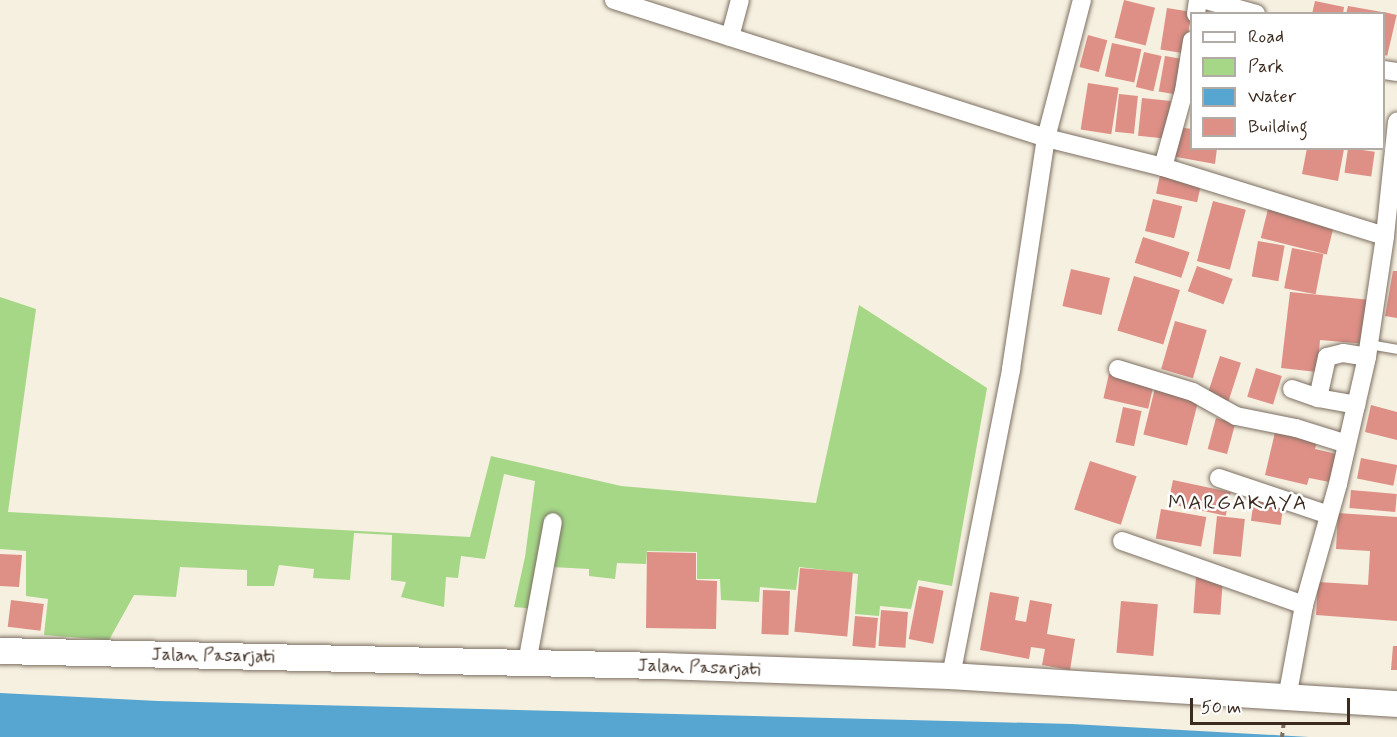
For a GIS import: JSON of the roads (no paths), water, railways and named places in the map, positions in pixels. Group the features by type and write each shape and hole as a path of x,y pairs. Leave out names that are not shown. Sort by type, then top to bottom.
{"main road":[{"name":"Jalan Pasarjati","path":"0,651 527,663 951,676 1285,710 1397,704"}],"street":[{"path":"614,0 1046,138 1163,167 1385,236"},
{"path":"730,37 740,0"},
{"path":"951,676 1011,369 1046,138 1082,0"},
{"path":"1206,0 1249,12"},
{"path":"1163,167 1184,91 1190,48"},
{"path":"1285,710 1304,605 1347,444 1368,351 1385,236 1397,122"},
{"path":"1318,398 1327,357 1368,351"},
{"path":"1118,369 1194,392 1236,416 1296,428 1347,444"},
{"path":"1292,389 1318,398 1356,405"},
{"path":"1219,478 1329,515"},
{"path":"527,663 553,522"},
{"path":"1122,541 1304,605"}],"lane":[{"path":"1368,351 1397,349"}],"water":[{"path":"0,693 158,701 1072,724 1309,737 0,737"}],"district":[{"name":"MARGAKAYA","path":"1238,503"}]}
